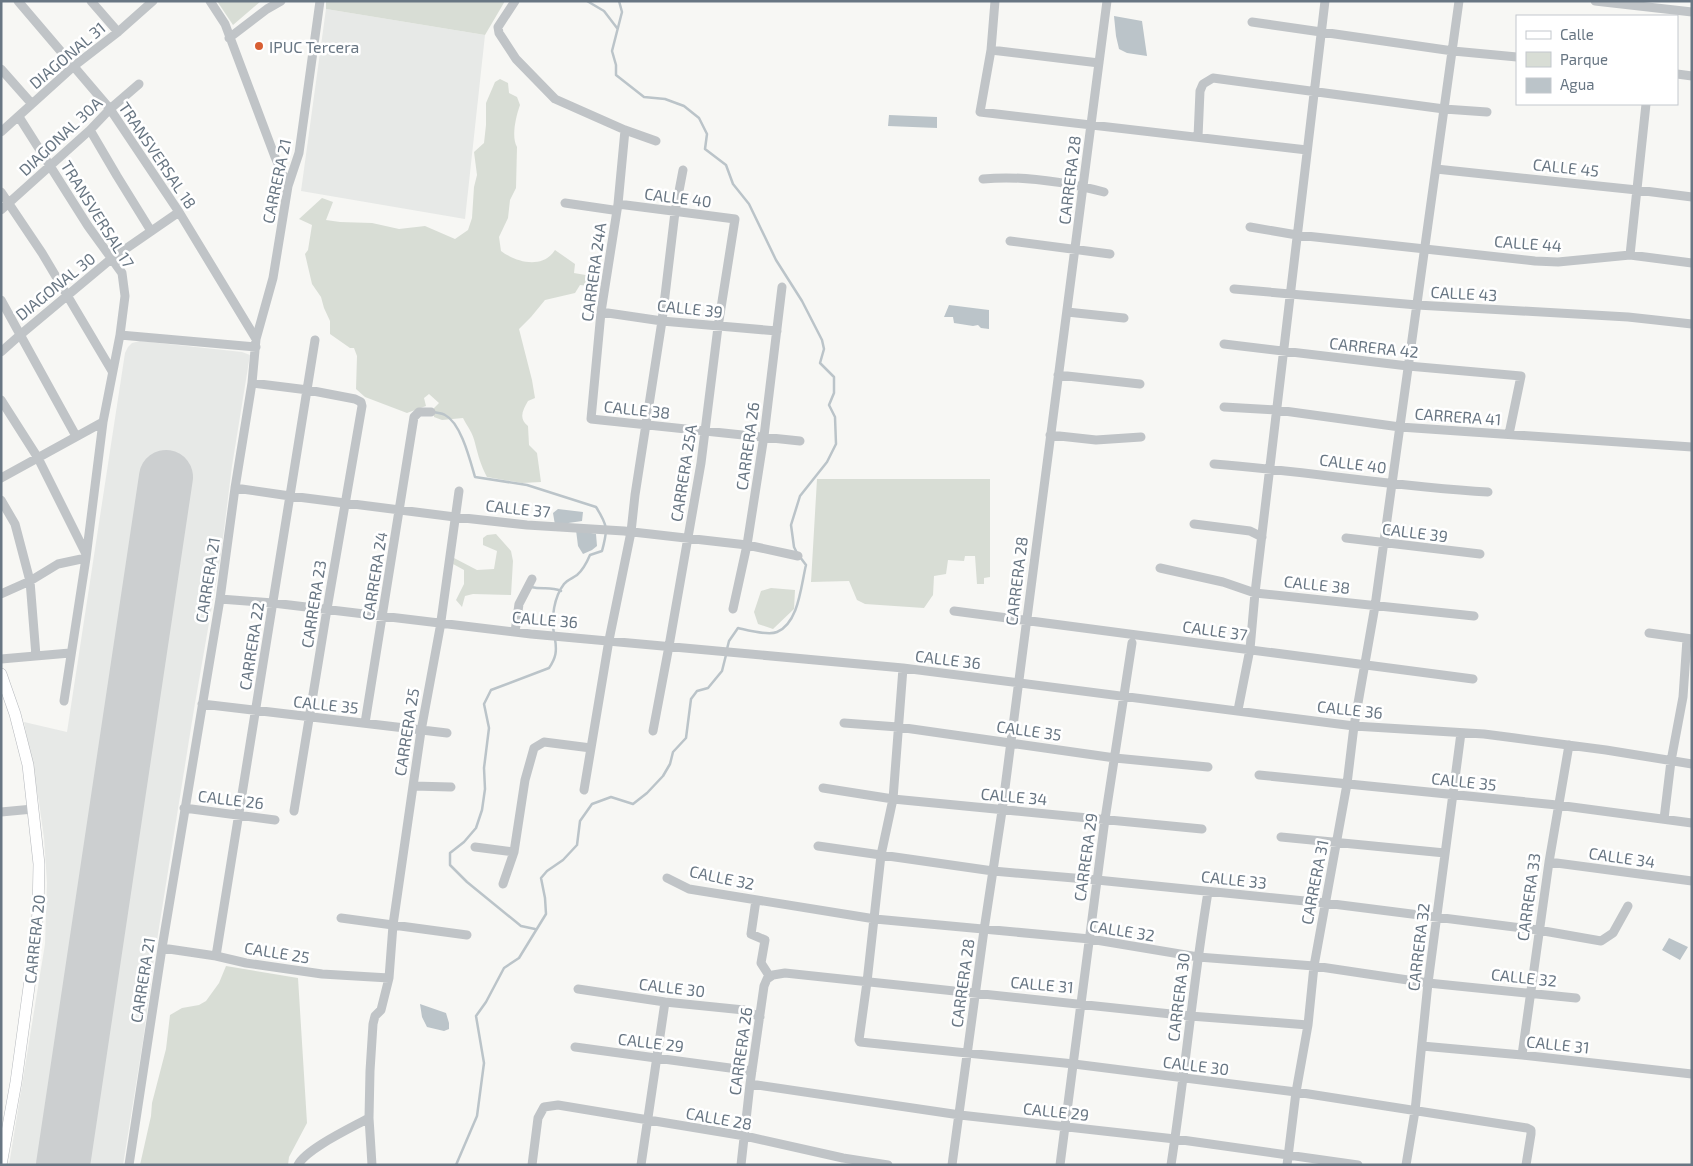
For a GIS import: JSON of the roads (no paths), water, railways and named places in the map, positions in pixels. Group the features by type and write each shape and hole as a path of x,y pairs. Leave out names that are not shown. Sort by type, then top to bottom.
{"main road":[{"name":"CARRERA 20","path":"1,674 15,714 28,765 39,864 38,913 16,1082 1,1165"}],"street":[{"name":"TRANSVERSAL 18","path":"18,1 110,109 179,212 256,343"},
{"path":"91,1 118,32"},
{"name":"DIAGONAL 31","path":"1,132 74,66 118,32 153,1"},
{"path":"210,1 225,24 288,186"},
{"path":"229,38 267,8 281,1"},
{"name":"CARRERA 21","path":"129,1165 184,808 220,599 252,383 256,343 273,278 288,186 299,153 320,1"},
{"path":"515,1 498,27 499,33 516,59 555,99 625,130 656,141"},
{"path":"995,1 991,50 980,112 1307,150"},
{"path":"1238,710 1250,649 1325,1"},
{"name":"CARRERA 31","path":"1287,1165 1296,1092 1308,1025 1314,966 1347,784 1354,726 1375,606 1460,1"},
{"path":"1595,1 1692,12"},
{"name":"CARRERA 28","path":"952,1165 1002,811 1099,64 1105,2"},
{"path":"1252,22 1516,57"},
{"path":"991,50 1099,64"},
{"path":"1,69 32,104"},
{"path":"1678,74 1692,76"},
{"path":"1198,137 1200,91 1203,84 1213,78 1487,112"},
{"name":"DIAGONAL 30A","path":"5,207 139,84"},
{"path":"1630,255 1646,105"},
{"name":"TRANSVERSAL 17","path":"19,116 111,259 122,273 125,296 120,335 103,422 86,556 64,701"},
{"path":"90,130 151,231"},
{"name":"CARRERA 24A","path":"591,419 601,312 617,207 625,130"},
{"name":"CALLE 45","path":"1436,169 1692,197"},
{"path":"584,790 646,425 662,321 675,212 683,170"},
{"path":"983,179 1007,177 1083,187 1104,192"},
{"path":"1,192 5,207 42,253 112,371"},
{"name":"CALLE 40","path":"565,203 613,210 617,207 735,219"},
{"name":"DIAGONAL 30","path":"1,352 111,259 179,212"},
{"name":"CARRERA 25A","path":"653,731 688,539 735,219"},
{"name":"CALLE 44","path":"1250,228 1297,235 1535,261 1558,262 1630,255 1692,263"},
{"path":"1010,241 1110,254"},
{"name":"CARRERA 26","path":"733,609 747,545 764,436 782,286"},
{"name":"CALLE 43","path":"1234,289 1417,305 1628,317 1692,324"},
{"path":"1,300 76,436"},
{"name":"CALLE 39","path":"601,312 662,321 777,331"},
{"path":"1067,312 1124,318"},
{"path":"120,335 256,343"},
{"name":"CARRERA 22","path":"216,956 315,340"},
{"name":"CARRERA 42","path":"1224,344 1408,366 1521,376 1509,434"},
{"path":"1058,375 1140,384"},
{"path":"252,383 308,390"},
{"name":"CARRERA 23","path":"294,811 362,406 355,399 308,390"},
{"path":"1,400 38,458 86,556 58,564 30,581 1,594"},
{"name":"CARRERA 41","path":"1224,407 1277,410 1400,427 1692,447"},
{"name":"CARRERA 24","path":"365,723 414,417 419,412 432,412"},
{"name":"CALLE 38","path":"591,419 800,441"},
{"path":"1,478 103,422"},
{"path":"1050,435 1096,440 1141,437"},
{"name":"CALLE 40","path":"1214,464 1270,468 1440,489 1488,492"},
{"name":"CALLE 37","path":"236,488 527,525 627,532 747,545 798,556"},
{"name":"CARRERA 25","path":"372,1165 369,1118 373,1024 375,1016 381,1010 389,978 394,925 413,786 459,491"},
{"path":"1,500 15,524 30,581 36,656"},
{"path":"1194,524 1250,531 1262,537"},
{"name":"CALLE 39","path":"1346,538 1480,554"},
{"name":"CALLE 38","path":"1160,568 1223,582 1255,593 1474,616"},
{"path":"515,632 519,604 532,579"},
{"name":"CALLE 36","path":"220,599 327,609 531,634 570,636 762,656 903,668 1354,726 1484,734 1692,764"},
{"name":"CALLE 37","path":"954,611 1473,679"},
{"path":"1649,633 1690,639 1687,697 1671,760 1664,819"},
{"name":"CARRERA 29","path":"1060,1165 1105,819 1132,643"},
{"path":"1,659 70,653"},
{"path":"867,982 882,855 893,799 903,668"},
{"name":"CALLE 35","path":"202,704 447,733"},
{"name":"CALLE 35","path":"844,723 898,727 1115,758 1208,767"},
{"name":"CARRERA 32","path":"1406,1165 1415,1111 1436,917 1461,733"},
{"path":"503,884 514,852 525,780 534,748 544,742 591,748"},
{"name":"CARRERA 33","path":"1522,1055 1548,862 1569,745"},
{"name":"CALLE 35","path":"1259,775 1558,805 1692,823"},
{"path":"413,786 451,787"},
{"name":"CALLE 34","path":"824,788 893,799 1002,811 1202,829"},
{"path":"1,812 33,808"},
{"name":"CALLE 26","path":"184,808 275,820"},
{"path":"1281,837 1445,853"},
{"name":"CALLE 33","path":"818,846 993,871 1325,903 1538,930 1601,941 1613,933 1628,906"},
{"path":"475,847 514,852"},
{"name":"CALLE 34","path":"1548,862 1692,881"},
{"name":"CALLE 32","path":"668,878 689,889 875,920 1090,939 1198,957 1314,966 1428,983 1576,998"},
{"name":"CARRERA 30","path":"1172,1165 1184,1079 1190,1016 1208,892"},
{"path":"756,900 751,934 765,940 761,963 771,976"},
{"path":"341,918 467,936"},
{"name":"CALLE 25","path":"162,948 322,974 389,978"},
{"name":"CALLE 31","path":"771,976 785,973 1190,1016 1308,1025"},
{"name":"CARRERA 26","path":"741,1165 764,986 767,979 771,976"},
{"name":"CALLE 30","path":"867,982 860,1042 1074,1064 1296,1092 1527,1128 1531,1130 1531,1134 1526,1165"},
{"name":"CALLE 30","path":"578,990 665,1002 744,1010 760,1017"},
{"path":"641,1165 665,1002"},
{"name":"CALLE 31","path":"1422,1046 1692,1074"},
{"name":"CALLE 29","path":"575,1047 752,1071"},
{"name":"CALLE 29","path":"750,1084 960,1115 1175,1139 1358,1165"},
{"name":"CALLE 28","path":"534,1164 538,1118 544,1107 558,1105 745,1136 842,1161 888,1165"},
{"path":"298,1165 301,1159 315,1148 369,1118"}],"water":[{"path":"1114,16 1142,21 1147,56 1127,53 1119,49"},
{"path":"889,115 937,117 937,128 888,126"},
{"path":"949,305 989,310 989,329 981,328 978,325 954,323 953,317 944,317"},
{"path":"558,509 583,512 582,521 555,525 553,513"},
{"path":"576,530 596,534 597,546 583,554 578,546"},
{"path":"1669,938 1688,947 1680,960 1662,950"},
{"path":"420,1004 446,1013 449,1029 444,1031 427,1027 422,1017"}],"waterway":[{"path":"587,1 604,11 617,28"},
{"path":"619,1 622,12 612,51 616,65 616,75 644,97 665,99 684,106 699,118 707,134 705,149 726,165 733,184 749,204 776,260 802,301 822,340 824,349 820,363 834,377 834,393 829,405 835,417 836,444 827,462 800,496 791,525 794,547 797,553"},
{"path":"433,412 445,415 456,426 468,452 475,477 527,485 596,507 600,513 606,528 602,551 590,555 581,571 565,583 561,589 554,608 554,634"},
{"path":"727,649 729,641 738,628 773,633 790,621 798,603 806,565 800,557"},
{"path":"531,587 561,591"},
{"path":"535,929 521,926 467,882 450,865 450,853 464,842 476,828 482,810 485,789 484,768 489,728 484,704 491,690 549,668 555,654 555,639"},
{"path":"456,1165 477,1116 484,1063 476,1016 486,1002 504,968 519,958 546,914 541,878 547,871 563,860 577,845 580,821 592,804 611,797 633,804 647,793 663,776 670,764 673,752 686,738 691,699 697,691 708,688 722,671 726,655"}],"place":[{"name":"IPUC Tercera","path":"259,46"}]}
